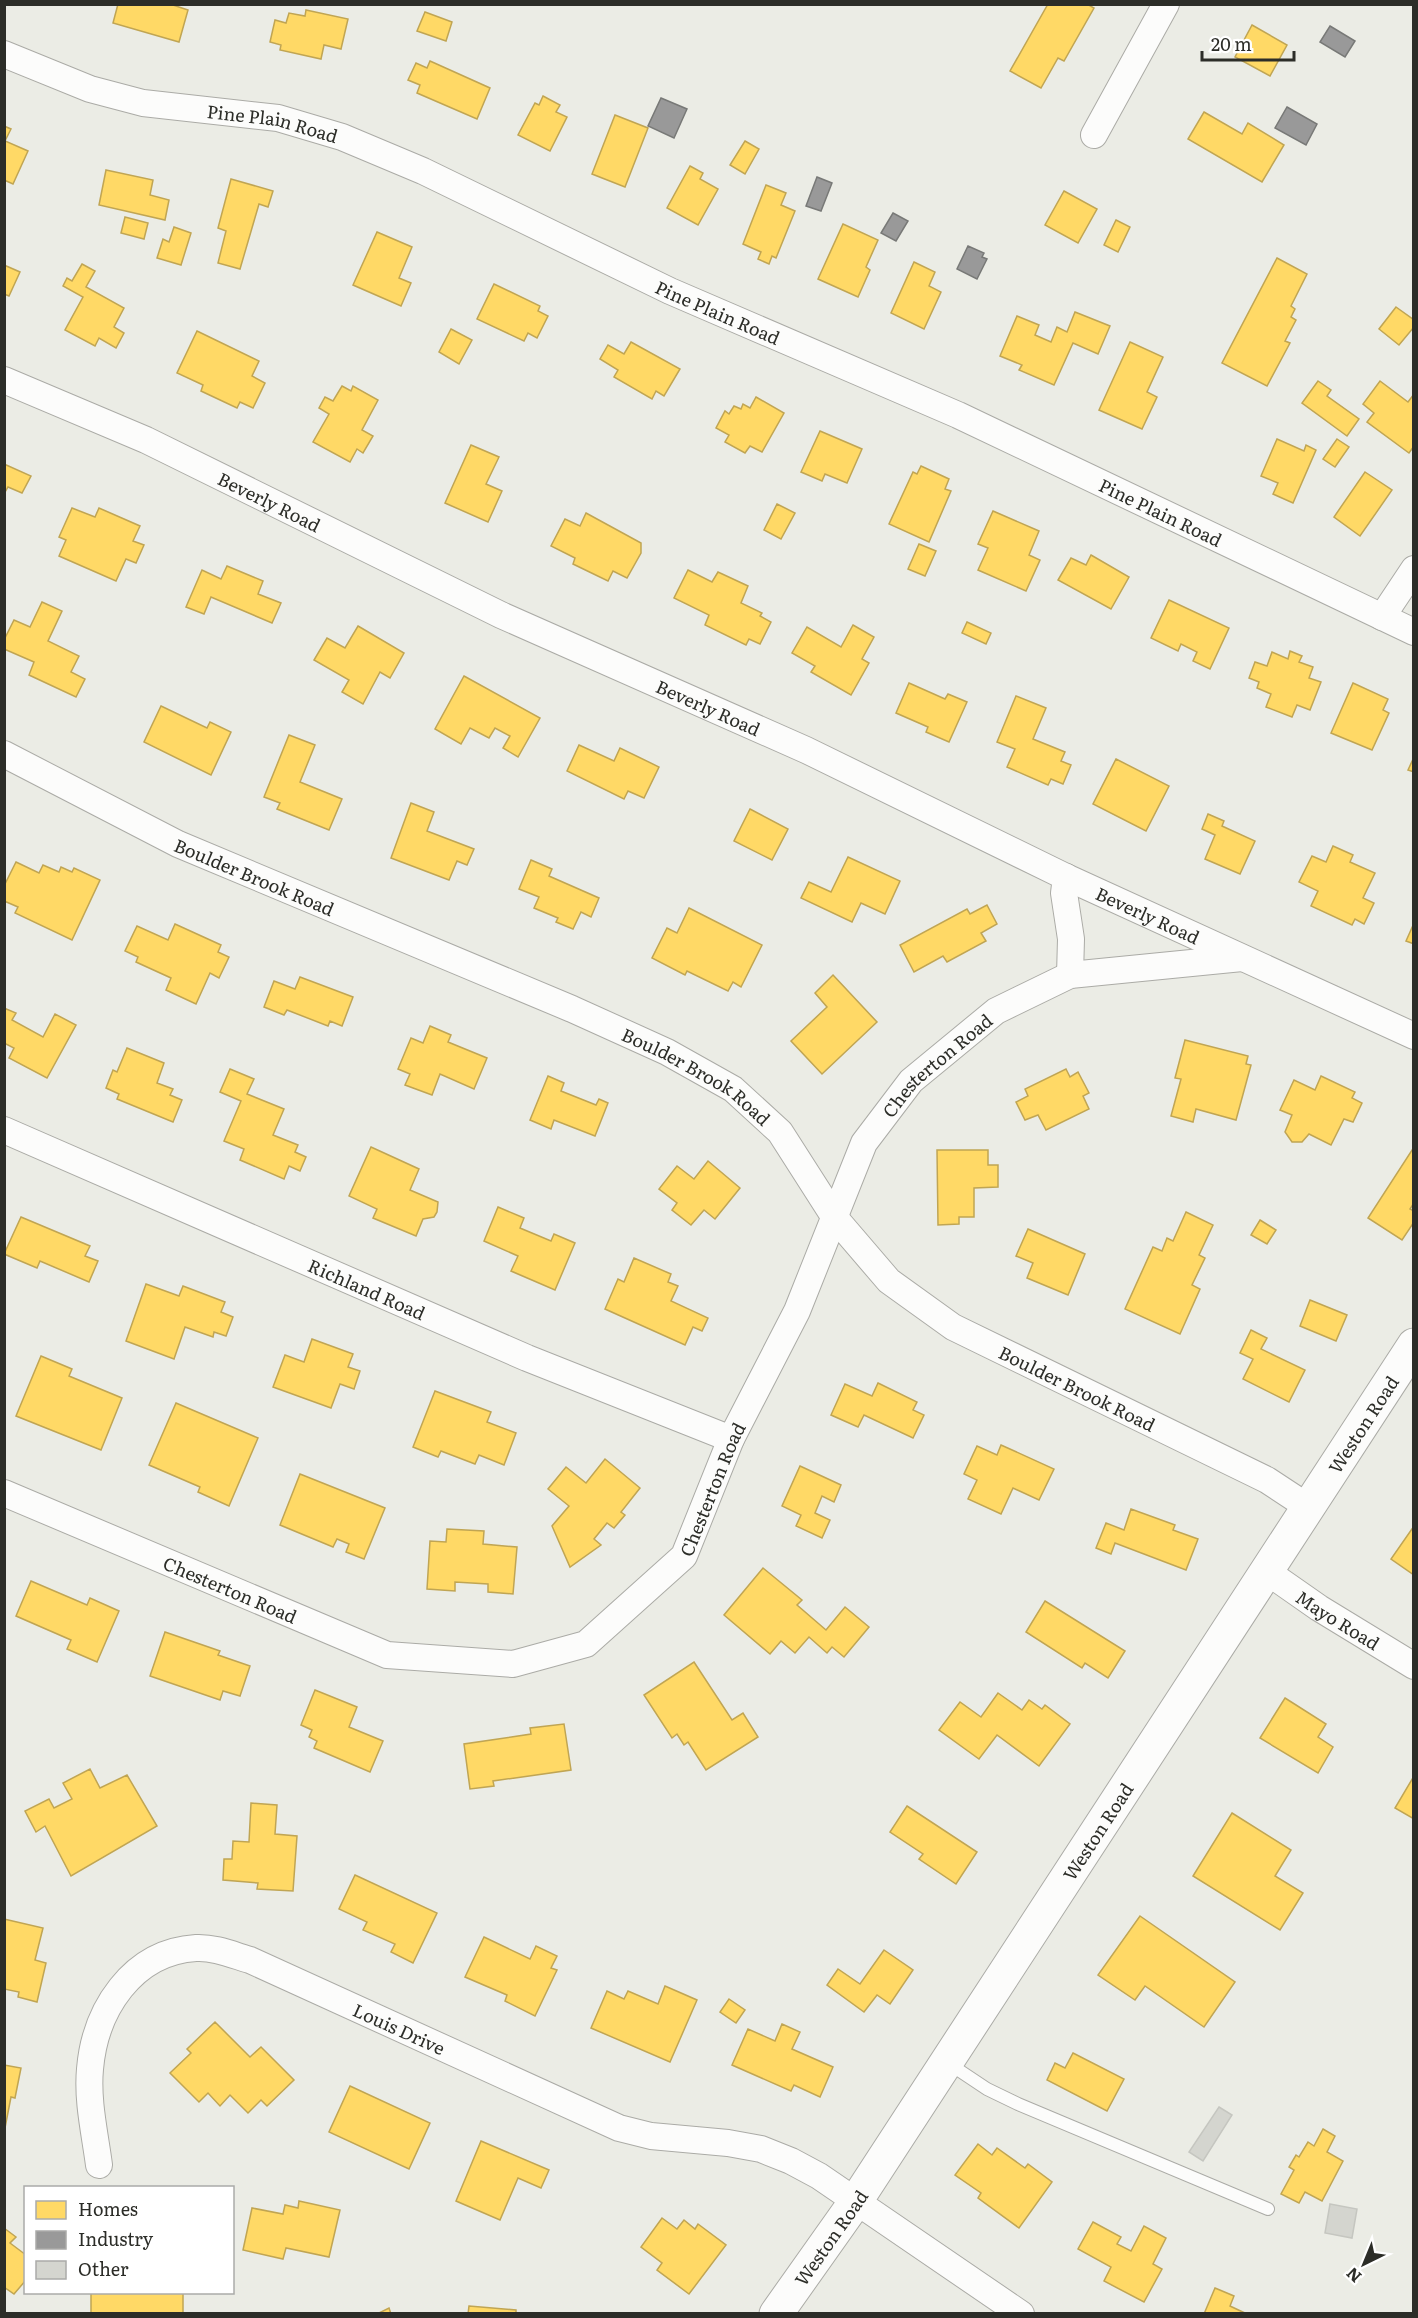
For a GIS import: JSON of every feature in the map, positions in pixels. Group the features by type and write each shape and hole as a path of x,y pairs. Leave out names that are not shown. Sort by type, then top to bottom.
{"main road":[{"name":"Weston Road","path":"776,2313 856,2201 1413,1345"}],"street":[{"path":"1094,135 1166,4"},
{"name":"Pine Plain Road","path":"4,54 90,88 143,103 278,118 342,137 423,171 670,291 969,420 1413,632"},
{"name":"Beverly Road","path":"4,380 146,440 501,615 806,750 1066,877 1413,1036"},
{"path":"1382,617 1413,569"},
{"name":"Boulder Brook Road","path":"4,754 178,844 572,1009 667,1052 734,1089 780,1132 835,1218 889,1281 953,1328 1267,1480 1308,1507"},
{"path":"1066,877 1064,894 1071,939 1070,975"},
{"name":"Chesterton Road","path":"4,1493 387,1655 513,1664 586,1644 684,1556 731,1438 796,1311 864,1143 911,1081 996,1011 1070,975 1242,958"},
{"name":"Richland Road","path":"4,1130 527,1358 731,1438"},
{"name":"Mayo Road","path":"1266,1571 1319,1608 1413,1666"},
{"name":"Louis Drive","path":"99,2165 90,2100 90,2069 95,2037 112,1995 149,1963 172,1953 196,1948 222,1951 250,1960 619,2128 651,2136 728,2142 761,2149 819,2176 1021,2313"}],"lane":[{"path":"947,2062 987,2089 1018,2104 1268,2209"}],"building: Homes":[{"path":"118,4 170,4 188,10 179,42 113,23"},
{"path":"1048,4 1087,4 1094,8 1064,61 1058,58 1041,88 1010,71"},
{"path":"306,10 348,19 341,49 324,45 321,59 280,50 281,45 270,42 275,20 286,23 289,13 305,16"},
{"path":"425,12 452,22 446,41 417,31"},
{"path":"1252,25 1287,45 1270,76 1235,57"},
{"path":"430,61 490,88 477,119 417,93 420,85 408,80 416,63 427,68"},
{"path":"543,96 560,105 556,112 567,117 550,151 518,135 535,103 539,105"},
{"path":"1204,112 1242,134 1248,123 1284,145 1262,182 1188,139"},
{"path":"615,115 648,128 625,187 592,174"},
{"path":"4,126 11,129 5,141 28,151 13,184 4,180"},
{"path":"745,141 759,149 745,174 730,165"},
{"path":"690,166 703,173 700,179 718,189 698,225 667,208"},
{"path":"106,170 153,180 150,195 169,200 165,220 99,205"},
{"path":"231,179 273,191 268,207 259,204 240,269 218,263 226,231 218,228"},
{"path":"766,185 786,193 781,205 795,211 776,258 772,256 769,264 758,259 761,252 743,244"},
{"path":"1064,191 1097,209 1078,243 1045,225"},
{"path":"125,217 148,223 144,239 121,233"},
{"path":"1116,220 1130,227 1118,252 1104,245"},
{"path":"843,224 878,240 866,267 870,270 858,297 818,279"},
{"path":"174,227 191,233 181,265 157,258 163,239 169,242"},
{"path":"377,232 412,247 399,278 411,283 401,306 353,285"},
{"path":"1277,258 1307,274 1291,306 1295,309 1291,317 1296,320 1285,341 1290,343 1267,386 1222,363"},
{"path":"914,262 935,272 929,286 941,292 924,329 891,313"},
{"path":"82,264 95,271 86,287 124,308 114,327 124,333 116,348 99,338 95,346 65,330 83,297 63,286 67,278 72,281"},
{"path":"4,265 20,272 9,296 4,294"},
{"path":"494,284 540,306 538,311 548,316 537,338 528,333 524,341 477,319"},
{"path":"1396,307 1414,320 1414,327 1399,345 1379,329"},
{"path":"1075,312 1110,326 1098,354 1073,343 1054,385 1019,370 1022,365 1000,356 1017,316 1039,325 1035,335 1051,342 1057,327 1067,332"},
{"path":"451,329 472,340 459,364 439,352"},
{"path":"197,331 259,361 252,376 265,383 253,408 240,402 237,408 201,391 203,385 177,373"},
{"path":"631,342 680,369 664,396 656,391 652,399 614,377 618,370 600,359 608,345 624,354"},
{"path":"1130,342 1163,357 1147,392 1157,397 1142,429 1099,410"},
{"path":"1318,381 1331,390 1327,396 1359,419 1347,436 1302,403"},
{"path":"1380,381 1408,402 1414,394 1414,446 1409,453 1367,422 1374,413 1363,404"},
{"path":"342,386 351,391 353,386 378,400 362,430 373,436 363,453 357,449 350,462 313,442 329,414 319,408 325,397 333,401"},
{"path":"756,397 784,413 762,452 750,446 745,453 725,442 729,435 716,428 725,411 729,414 734,406 741,409 743,404 750,408"},
{"path":"820,431 862,449 847,483 825,474 822,481 801,472"},
{"path":"1277,439 1304,451 1306,445 1316,450 1293,503 1273,494 1278,483 1261,476"},
{"path":"1337,439 1349,447 1335,467 1323,459"},
{"path":"471,445 499,457 486,484 502,491 488,522 445,503"},
{"path":"4,464 31,476 22,493 8,487 4,494"},
{"path":"921,466 949,479 945,489 951,491 929,542 889,524 913,472 917,474"},
{"path":"1365,472 1392,490 1360,536 1334,517"},
{"path":"777,504 795,513 781,539 764,530"},
{"path":"72,508 95,517 99,508 140,526 133,541 144,545 136,563 126,559 116,581 59,556 66,540 59,537"},
{"path":"993,511 1039,531 1029,555 1040,560 1026,591 978,570 988,548 978,544"},
{"path":"586,513 641,543 641,553 627,578 613,571 608,581 573,564 575,558 551,546 565,519 580,526"},
{"path":"919,544 936,551 925,576 908,569"},
{"path":"1091,555 1129,577 1111,609 1058,580 1071,558 1086,565"},
{"path":"227,566 263,581 258,594 281,603 272,623 211,597 204,614 186,607 202,570 221,579"},
{"path":"688,570 712,582 718,572 748,586 741,603 762,613 760,616 771,622 760,644 749,639 746,645 705,625 709,615 674,598"},
{"path":"1169,600 1229,628 1210,669 1193,661 1197,652 1181,644 1178,651 1151,638"},
{"path":"42,602 62,611 48,641 79,656 71,672 85,679 76,697 29,675 34,662 4,649 4,640 14,620 30,627"},
{"path":"967,622 991,633 986,644 962,633"},
{"path":"853,625 874,637 862,659 869,663 851,695 811,672 815,666 792,653 807,627 841,647"},
{"path":"358,626 404,653 390,678 380,672 363,704 342,692 349,680 314,660 327,638 345,648"},
{"path":"1290,651 1302,656 1299,662 1313,667 1309,678 1321,682 1310,710 1297,705 1292,717 1266,707 1271,694 1257,688 1259,682 1249,678 1255,662 1267,666 1272,652 1288,659"},
{"path":"464,676 540,718 518,757 503,748 510,736 495,728 489,738 470,728 461,744 435,729"},
{"path":"909,683 945,699 948,694 967,702 949,742 926,732 928,727 896,713"},
{"path":"1353,683 1388,699 1383,710 1389,713 1372,750 1331,733"},
{"path":"1016,696 1046,708 1033,739 1065,752 1061,761 1071,765 1063,784 1051,779 1048,785 1007,767 1015,749 997,742"},
{"path":"161,706 207,728 210,722 231,732 211,775 144,742"},
{"path":"289,735 315,745 300,782 342,799 329,830 277,809 280,803 264,797"},
{"path":"579,745 614,761 620,748 659,767 644,798 628,791 624,799 567,771"},
{"path":"1414,757 1414,772 1408,770"},
{"path":"1116,759 1169,786 1146,831 1093,804"},
{"path":"411,803 434,812 427,831 474,849 467,865 457,861 449,880 391,858"},
{"path":"750,809 788,829 772,860 734,841"},
{"path":"1208,814 1224,821 1222,826 1255,841 1240,874 1205,859 1215,835 1202,829"},
{"path":"1333,846 1353,855 1350,862 1375,873 1363,898 1374,903 1364,924 1355,919 1352,925 1311,906 1318,891 1299,882 1312,856 1326,862"},
{"path":"848,857 900,881 885,914 861,903 852,922 801,898 809,882 831,892"},
{"path":"531,860 552,869 549,876 599,898 591,917 581,912 573,929 556,922 558,918 534,908 539,897 519,889"},
{"path":"16,862 39,873 43,865 59,872 61,867 72,872 74,868 100,880 72,940 15,913 18,907 4,901 4,886"},
{"path":"987,905 997,924 981,933 986,941 947,962 943,956 914,972 900,945 967,909 970,914"},
{"path":"689,908 762,945 741,987 733,982 728,991 687,971 685,975 652,958 667,928 677,933"},
{"path":"1414,923 1414,944 1406,941"},
{"path":"175,924 221,945 218,952 229,957 219,978 210,973 196,1004 166,990 171,978 136,962 138,957 125,951 137,926 168,940"},
{"path":"833,975 877,1022 822,1074 791,1041 827,1007 815,993"},
{"path":"300,977 353,997 342,1026 330,1021 328,1026 287,1010 284,1015 264,1007 274,981 295,989"},
{"path":"4,1008 16,1013 12,1020 43,1037 55,1014 76,1025 47,1078 9,1058 14,1048 4,1043"},
{"path":"430,1026 451,1035 448,1042 487,1058 474,1089 440,1074 432,1095 405,1085 410,1074 398,1069 411,1038 423,1043"},
{"path":"1185,1040 1248,1056 1246,1064 1251,1065 1236,1120 1196,1109 1193,1122 1171,1116 1181,1079 1175,1078"},
{"path":"127,1048 164,1063 157,1083 173,1089 170,1095 182,1100 173,1122 117,1099 119,1094 106,1088 113,1070 117,1072"},
{"path":"230,1069 254,1079 247,1094 284,1109 273,1135 298,1145 295,1152 306,1157 300,1171 289,1166 284,1179 240,1160 244,1149 224,1141 241,1101 220,1092"},
{"path":"1066,1069 1070,1077 1078,1072 1089,1093 1083,1096 1089,1109 1046,1130 1038,1115 1025,1120 1016,1102 1028,1096 1025,1089"},
{"path":"548,1076 564,1083 561,1091 596,1105 599,1099 608,1103 595,1136 554,1120 551,1129 530,1120"},
{"path":"1321,1076 1355,1092 1352,1098 1362,1103 1353,1122 1344,1119 1331,1145 1309,1134 1302,1142 1292,1142 1285,1132 1292,1115 1280,1110 1294,1080 1315,1090"},
{"path":"371,1147 419,1169 410,1190 438,1202 434,1217 423,1219 416,1236 373,1218 377,1209 349,1196"},
{"path":"1414,1147 1414,1203 1410,1209 1414,1211 1414,1222 1402,1240 1368,1218"},
{"path":"937,1150 988,1150 988,1165 998,1165 998,1187 974,1188 974,1217 959,1217 959,1224 938,1225"},
{"path":"708,1161 740,1188 715,1219 704,1210 691,1225 672,1210 677,1203 659,1189 677,1166 694,1179"},
{"path":"498,1207 524,1218 520,1228 551,1241 554,1234 575,1243 555,1290 511,1271 518,1256 484,1241"},
{"path":"1186,1212 1213,1225 1199,1255 1205,1258 1192,1285 1200,1289 1180,1334 1125,1309 1153,1247 1162,1251 1167,1238 1173,1241"},
{"path":"21,1217 90,1246 85,1256 98,1261 89,1282 40,1261 37,1268 4,1254"},
{"path":"1260,1220 1276,1230 1267,1244 1251,1235"},
{"path":"1028,1229 1085,1254 1068,1295 1027,1278 1033,1263 1016,1256"},
{"path":"634,1258 671,1274 668,1282 678,1286 671,1301 708,1318 702,1331 693,1327 685,1345 605,1309 618,1279 624,1282"},
{"path":"146,1284 179,1296 183,1286 225,1302 221,1312 233,1317 226,1336 214,1332 213,1337 185,1327 174,1359 126,1341"},
{"path":"1310,1300 1347,1315 1336,1341 1300,1326"},
{"path":"1251,1330 1267,1338 1261,1349 1305,1370 1289,1402 1243,1379 1253,1359 1240,1353"},
{"path":"312,1339 353,1354 348,1367 360,1371 354,1389 340,1384 331,1408 273,1387 285,1355 304,1362"},
{"path":"41,1356 72,1369 69,1376 122,1398 101,1450 16,1416"},
{"path":"878,1383 917,1402 913,1410 924,1415 913,1438 864,1415 858,1427 831,1415 845,1384 872,1396"},
{"path":"435,1391 491,1412 487,1422 516,1433 504,1465 479,1455 475,1464 441,1451 438,1457 413,1447"},
{"path":"176,1403 258,1438 229,1506 198,1492 200,1487 149,1465"},
{"path":"1001,1445 1054,1469 1039,1500 1013,1488 1001,1514 968,1499 977,1480 964,1474 977,1446 997,1455"},
{"path":"605,1459 640,1488 621,1512 625,1515 614,1528 607,1523 594,1539 601,1545 570,1567 552,1526 569,1506 548,1489 566,1467 586,1483"},
{"path":"800,1466 841,1485 834,1502 822,1496 815,1513 830,1520 822,1538 796,1526 801,1515 782,1506"},
{"path":"300,1474 385,1508 364,1559 346,1552 349,1544 337,1539 333,1547 280,1525"},
{"path":"1131,1509 1175,1525 1173,1530 1198,1539 1186,1570 1115,1543 1111,1554 1096,1548 1106,1523 1124,1530"},
{"path":"1414,1526 1414,1575 1391,1559"},
{"path":"447,1529 484,1531 483,1544 517,1547 513,1594 488,1592 488,1584 455,1582 455,1591 427,1589 430,1541 446,1542"},
{"path":"763,1568 802,1600 797,1605 826,1630 845,1607 869,1627 844,1657 832,1647 827,1653 809,1637 795,1653 781,1641 770,1654 724,1615"},
{"path":"31,1581 87,1605 90,1598 119,1611 97,1662 67,1649 71,1640 16,1616"},
{"path":"1045,1601 1125,1651 1108,1678 1085,1663 1082,1668 1026,1632"},
{"path":"165,1632 220,1651 218,1655 250,1666 240,1696 223,1691 220,1700 150,1676"},
{"path":"694,1662 732,1720 743,1713 758,1737 706,1770 688,1742 684,1745 677,1734 672,1738 644,1695"},
{"path":"315,1690 357,1707 349,1727 383,1741 370,1772 314,1748 317,1741 309,1737 312,1730 301,1725"},
{"path":"998,1693 1022,1710 1029,1700 1042,1709 1045,1705 1070,1724 1039,1766 997,1735 979,1759 939,1730 960,1702 981,1717"},
{"path":"1285,1698 1326,1724 1318,1737 1333,1747 1318,1773 1260,1738"},
{"path":"564,1724 571,1770 493,1781 494,1786 470,1789 464,1744 531,1734 530,1728"},
{"path":"90,1769 100,1788 127,1775 157,1826 71,1876 45,1826 36,1832 25,1811 49,1799 54,1808 72,1799 63,1783"},
{"path":"1414,1776 1414,1819 1395,1808"},
{"path":"251,1803 277,1805 275,1834 297,1836 293,1891 257,1889 258,1883 223,1880 224,1859 232,1859 233,1841 249,1842"},
{"path":"907,1806 977,1852 956,1884 919,1859 923,1854 890,1832"},
{"path":"1232,1813 1291,1850 1275,1876 1303,1893 1280,1930 1193,1876"},
{"path":"355,1875 437,1913 413,1963 391,1952 395,1944 363,1930 367,1922 339,1909"},
{"path":"1140,1916 1235,1982 1204,2027 1145,1986 1135,2000 1098,1975"},
{"path":"4,1919 43,1928 35,1960 46,1963 37,2002 18,1997 19,1992 4,1989"},
{"path":"484,1937 530,1959 536,1946 557,1956 551,1968 557,1970 535,2016 505,2001 507,1995 465,1977"},
{"path":"884,1950 913,1970 890,2004 877,1995 864,2012 827,1985 838,1969 860,1984"},
{"path":"665,1986 697,2000 670,2062 591,2028 607,1991 624,1999 628,1991 658,2004"},
{"path":"729,1999 745,2010 736,2023 720,2012"},
{"path":"215,2022 250,2057 261,2047 294,2080 267,2106 261,2100 248,2113 230,2095 220,2106 208,2093 199,2102 170,2073 191,2053 187,2049"},
{"path":"782,2024 800,2032 792,2049 833,2067 820,2097 794,2085 791,2091 732,2065 748,2029 775,2041"},
{"path":"1073,2053 1124,2079 1107,2111 1047,2080 1055,2063 1065,2068"},
{"path":"4,2065 21,2068 15,2098 11,2097 4,2133"},
{"path":"350,2086 430,2123 409,2169 329,2132"},
{"path":"1323,2129 1335,2136 1327,2152 1343,2161 1322,2201 1305,2192 1299,2203 1281,2194 1294,2170 1289,2167 1296,2155 1299,2157 1308,2142 1314,2146"},
{"path":"481,2141 549,2170 541,2188 518,2178 500,2220 456,2201"},
{"path":"978,2144 992,2155 997,2148 1025,2168 1028,2164 1052,2182 1019,2228 978,2198 981,2193 955,2175"},
{"path":"299,2201 340,2210 329,2257 286,2248 283,2259 243,2250 252,2208 283,2214 285,2205 298,2208"},
{"path":"662,2218 677,2229 684,2220 695,2229 698,2224 726,2245 689,2294 657,2270 662,2263 641,2247"},
{"path":"1093,2222 1121,2237 1117,2244 1131,2251 1144,2226 1166,2238 1153,2264 1162,2269 1144,2302 1104,2281 1111,2267 1078,2249"},
{"path":"4,2228 16,2237 10,2243 24,2254 24,2282 14,2294 4,2287"},
{"path":"1215,2288 1234,2296 1230,2306 1247,2314 1204,2314"},
{"path":"91,2294 183,2294 183,2314 91,2314"},
{"path":"469,2306 516,2310 516,2314 468,2314"},
{"path":"389,2308 391,2314 377,2314"}],"building: Industry":[{"path":"1330,26 1355,41 1345,57 1320,42"},
{"path":"661,98 687,109 674,138 648,126"},
{"path":"1287,107 1317,124 1306,145 1275,128"},
{"path":"817,177 832,183 821,211 806,206"},
{"path":"893,213 908,221 896,241 881,233"},
{"path":"968,246 984,253 982,257 987,259 977,279 957,269"}],"building: Other":[{"path":"1219,2107 1232,2115 1203,2161 1189,2152"},
{"path":"1330,2204 1357,2209 1352,2238 1325,2233"}]}
